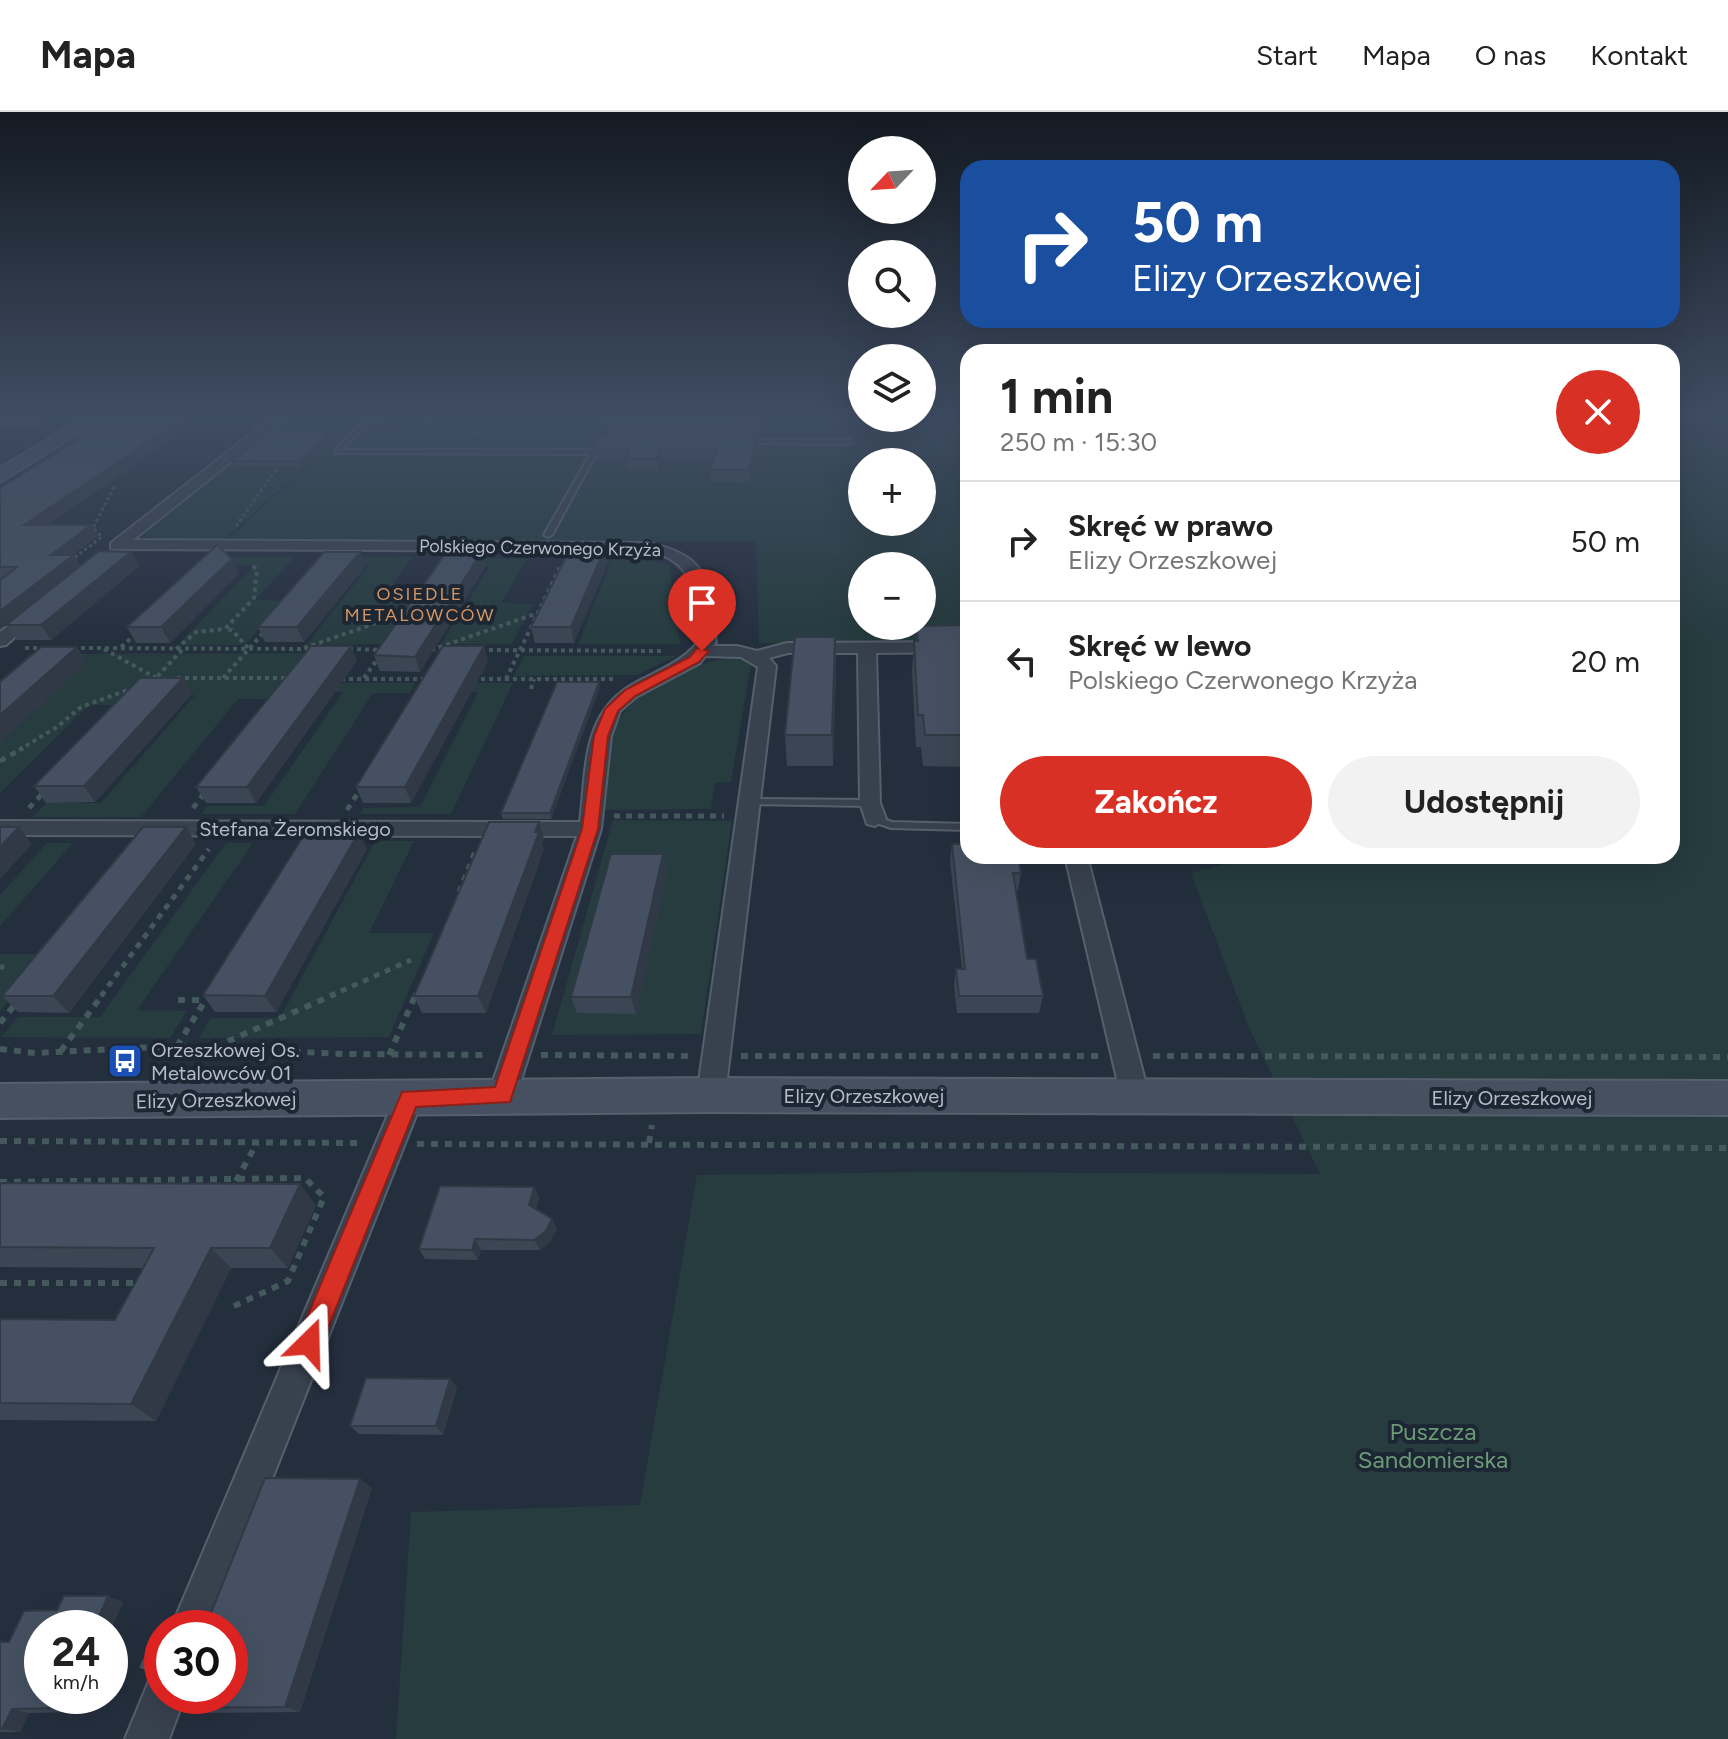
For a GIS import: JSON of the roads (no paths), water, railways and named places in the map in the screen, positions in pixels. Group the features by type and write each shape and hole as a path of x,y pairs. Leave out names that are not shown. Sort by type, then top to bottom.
{"street":[{"path":"103,556 191,492"},
{"name":"Polskiego Czerwonego Krzyża","path":"119,544 669,550 687,559 696,573 707,642 702,651"},
{"path":"0,641 43,604"},
{"path":"867,647 872,811"},
{"path":"758,656 787,648 960,647"},
{"path":"502,1096 591,822 601,736 612,709 630,693 694,659 702,651 741,651 758,656 767,666 711,1095"},
{"name":"Stefana Żeromskiego","path":"0,828 591,822"},
{"path":"1078,864 1135,1096"},
{"name":"Elizy Orzeszkowej","path":"0,1101 711,1095 1728,1098"},
{"path":"199,1610 409,1098"},
{"path":"147,1739 157,1714"}],"lane":[{"path":"548,535 572,492"},
{"path":"749,809 872,811 891,825 960,827"}],"place":[{"name":"Orzeszkowej Os. Metalowców 01","path":"125,1061"}],"district":[{"name":"OSIEDLE METALOWCÓW","path":"420,604"}],"park label":[{"name":"Puszcza Sandomierska","path":"1433,1446"}]}
